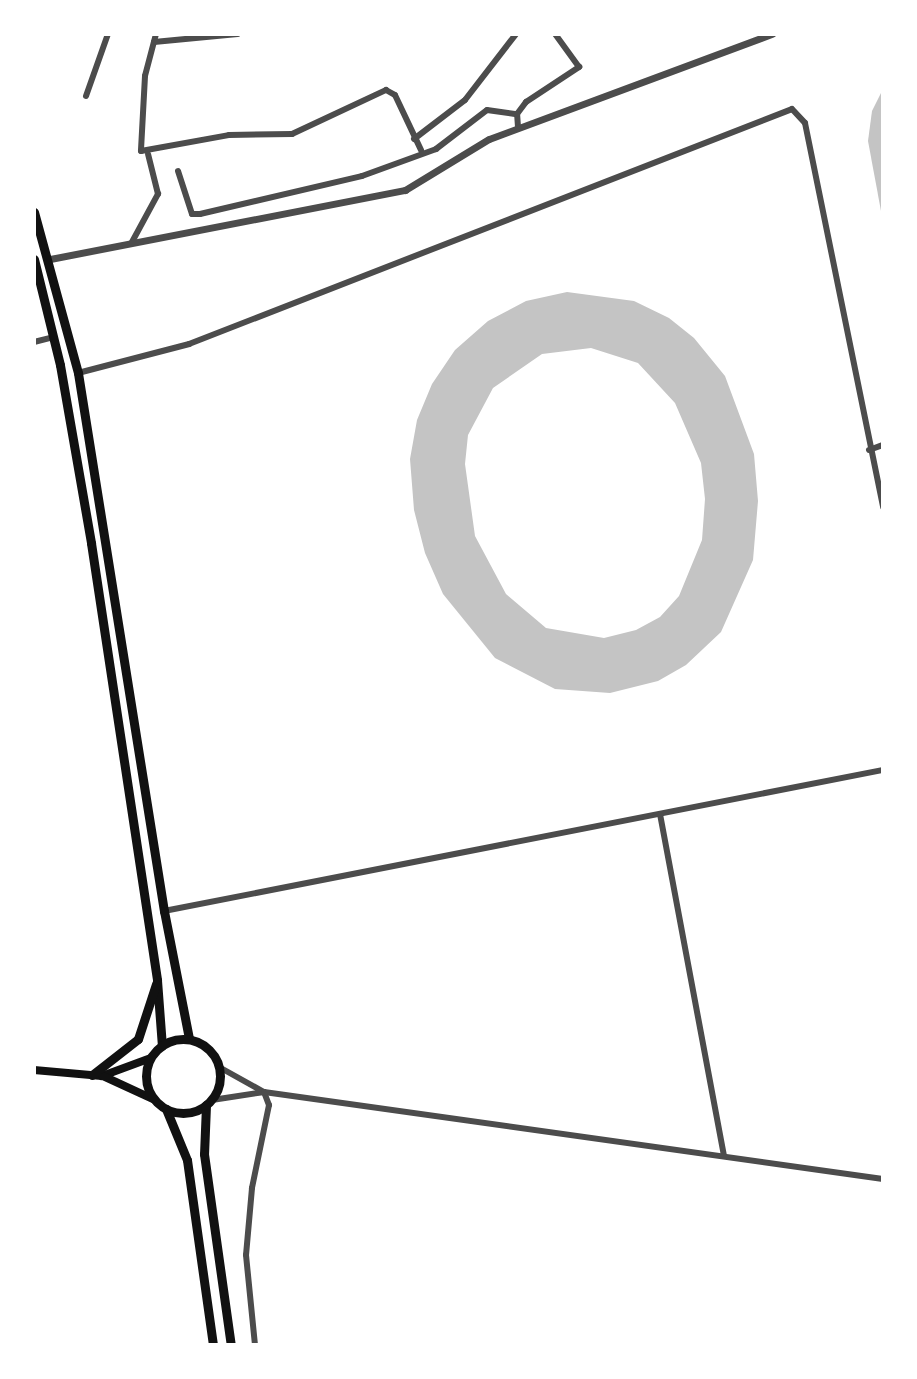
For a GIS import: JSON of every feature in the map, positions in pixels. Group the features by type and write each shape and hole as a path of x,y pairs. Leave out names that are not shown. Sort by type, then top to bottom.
{"main road":[{"path":"34,212 50,259 78,373 164,911 189,1039"},
{"path":"34,259 54,337 91,543 157,980 162,1046"},
{"path":"97,1076 138,1039 157,980"},
{"path":"155,1100 146,1077 151,1058 162,1046 189,1039 209,1049 219,1067 219,1088 209,1103 204,1154 231,1345"},
{"path":"97,1076 151,1058"},
{"path":"34,1070 97,1076 155,1100 166,1109 187,1160 213,1345"},
{"path":"166,1109 187,1113 209,1103"}],"street":[{"path":"86,96 108,34"},
{"path":"132,242 158,194 148,154 138,146 155,38 238,34"},
{"path":"414,139 465,100 516,34"},
{"path":"518,127 517,114 538,92 579,67 555,34"},
{"path":"50,259 405,190 468,150 518,127 772,34"},
{"path":"148,154 220,136 292,134 386,90 395,95 421,150"},
{"path":"78,373 189,344 792,109 805,123 883,507"},
{"path":"178,171 196,215 362,176 421,150 446,143 487,110 517,114"},
{"path":"34,342 54,337"},
{"path":"869,450 883,445"},
{"path":"164,911 883,770"},
{"path":"660,814 724,1156"},
{"path":"219,1067 264,1092 269,1105 252,1188 246,1255 255,1345"},
{"path":"209,1103 264,1092 883,1179"}],"building":[{"path":"883,89 881,211 868,141 872,111"},
{"path":"567,292 634,301 669,318 694,338 725,376 754,454 758,501 753,560 721,632 686,665 658,681 610,693 555,689 495,658 443,594 425,553 414,510 410,459 417,420 432,384 455,350 488,321 526,301","holes":["591,348 638,363 675,403 701,463 705,499 702,540 679,596 660,617 636,630 604,638 546,628 506,594 475,536 465,464 468,435 493,388 542,354"]}]}
